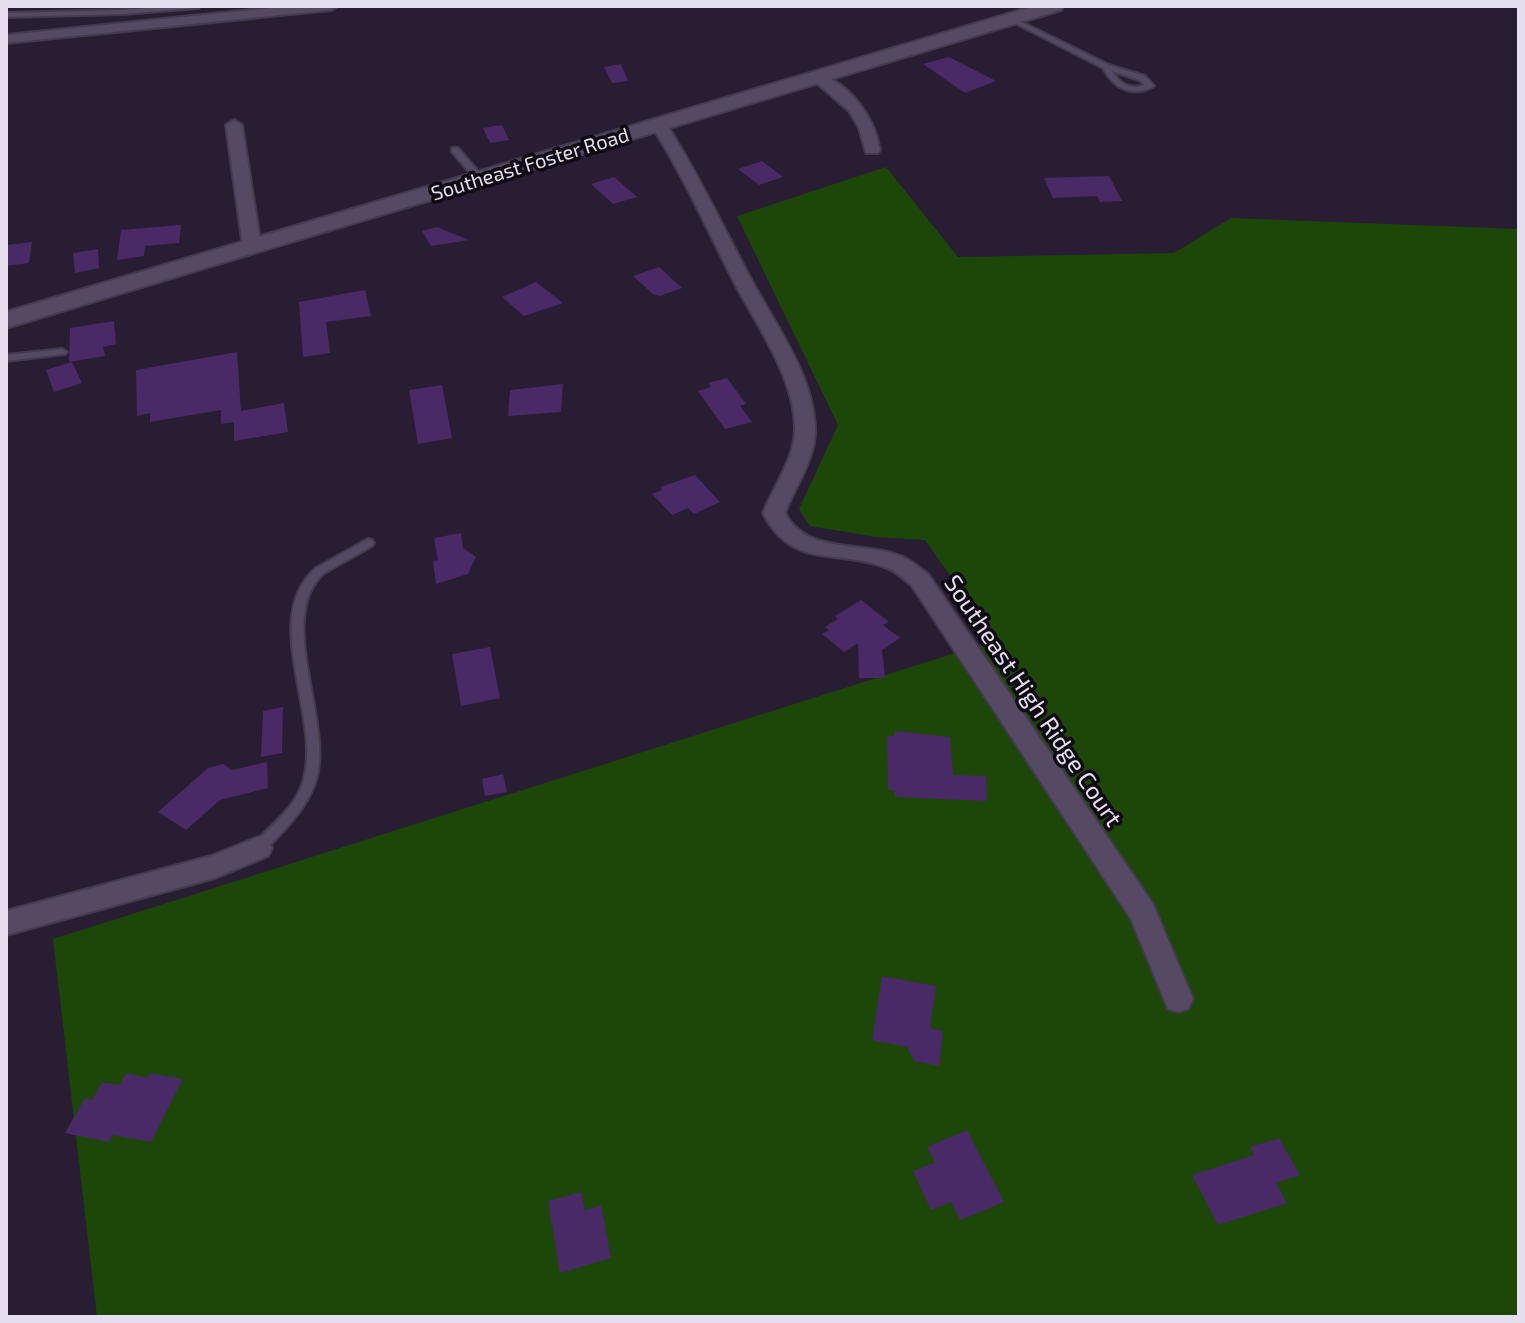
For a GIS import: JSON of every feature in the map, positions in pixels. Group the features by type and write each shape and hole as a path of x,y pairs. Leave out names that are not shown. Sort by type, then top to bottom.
{"main road":[{"name":"Southeast Foster Road","path":"6,320 1054,6"}],"street":[{"path":"6,39 331,6"},
{"path":"818,78 840,93 859,115 872,135 872,150"},
{"path":"234,125 252,247"},
{"name":"Southeast High Ridge Court","path":"659,125 685,168 777,348 799,400 805,428 801,449 774,513 778,527 790,538 810,546 891,560 920,580 1143,913 1178,999"},
{"path":"6,923 215,866 258,848"}],"lane":[{"path":"6,15 123,12 198,6"},
{"path":"1011,19 1106,67 1142,78 1150,86 1131,90 1122,88 1112,80 1106,67"},
{"path":"455,150 480,179"},
{"path":"6,358 62,352"},
{"path":"258,848 298,808 311,777 312,750 298,615 305,593 314,575 368,543"}],"green space":[{"path":"886,167 958,257 1174,253 1231,218 1519,229 1519,1317 97,1317 53,939 996,640 925,540 875,537 810,526 799,509 838,425 737,216"}],"building":[{"path":"949,57 996,81 965,93 923,64"},
{"path":"621,64 628,81 612,83 604,67"},
{"path":"502,125 509,140 490,143 483,128"},
{"path":"762,161 783,177 759,185 738,169"},
{"path":"1109,176 1122,201 1100,202 1097,196 1053,198 1044,178"},
{"path":"614,177 637,197 613,204 591,184"},
{"path":"181,225 179,243 145,246 144,256 117,260 121,230"},
{"path":"437,227 469,240 431,246 422,231"},
{"path":"32,242 29,263 6,266 6,245"},
{"path":"98,249 99,268 75,273 73,253"},
{"path":"659,267 682,288 660,296 653,294 633,276"},
{"path":"536,282 563,303 524,316 502,297"},
{"path":"365,290 371,316 326,322 330,353 303,357 299,302"},
{"path":"114,321 116,344 103,347 105,356 69,362 70,328"},
{"path":"237,352 241,411 284,403 288,432 234,441 234,422 221,424 221,410 150,422 150,413 137,416 136,370"},
{"path":"72,362 82,383 54,392 46,370"},
{"path":"727,378 746,404 740,406 752,422 725,429 698,391 711,387 708,383"},
{"path":"563,384 561,412 508,416 510,390"},
{"path":"442,385 452,438 418,444 409,390"},
{"path":"695,475 720,502 694,514 688,508 672,515 652,494 662,490 660,487"},
{"path":"461,533 463,548 476,557 468,574 436,584 433,561 438,560 434,538"},
{"path":"861,600 889,622 883,625 900,638 882,650 885,678 859,678 858,643 844,652 822,634 829,630 825,627 838,619 835,616"},
{"path":"490,647 500,698 461,706 452,654"},
{"path":"283,707 282,753 261,757 263,711"},
{"path":"895,731 950,737 953,775 986,776 987,801 895,797 895,790 888,790 887,736 895,736"},
{"path":"267,762 268,788 220,800 186,830 158,812 208,768 223,764 232,770"},
{"path":"503,774 507,792 485,796 482,779"},
{"path":"882,976 936,986 930,1028 943,1031 939,1066 914,1061 907,1047 872,1040"},
{"path":"126,1073 148,1078 150,1073 183,1079 151,1142 112,1135 109,1142 65,1133 85,1098 92,1100 102,1082 120,1085"},
{"path":"967,1130 1004,1202 960,1220 951,1202 931,1210 913,1171 935,1162 927,1147"},
{"path":"1279,1138 1300,1175 1276,1183 1287,1203 1218,1225 1192,1175 1254,1155 1250,1147"},
{"path":"581,1192 585,1210 601,1205 611,1258 560,1273 548,1201"}]}
